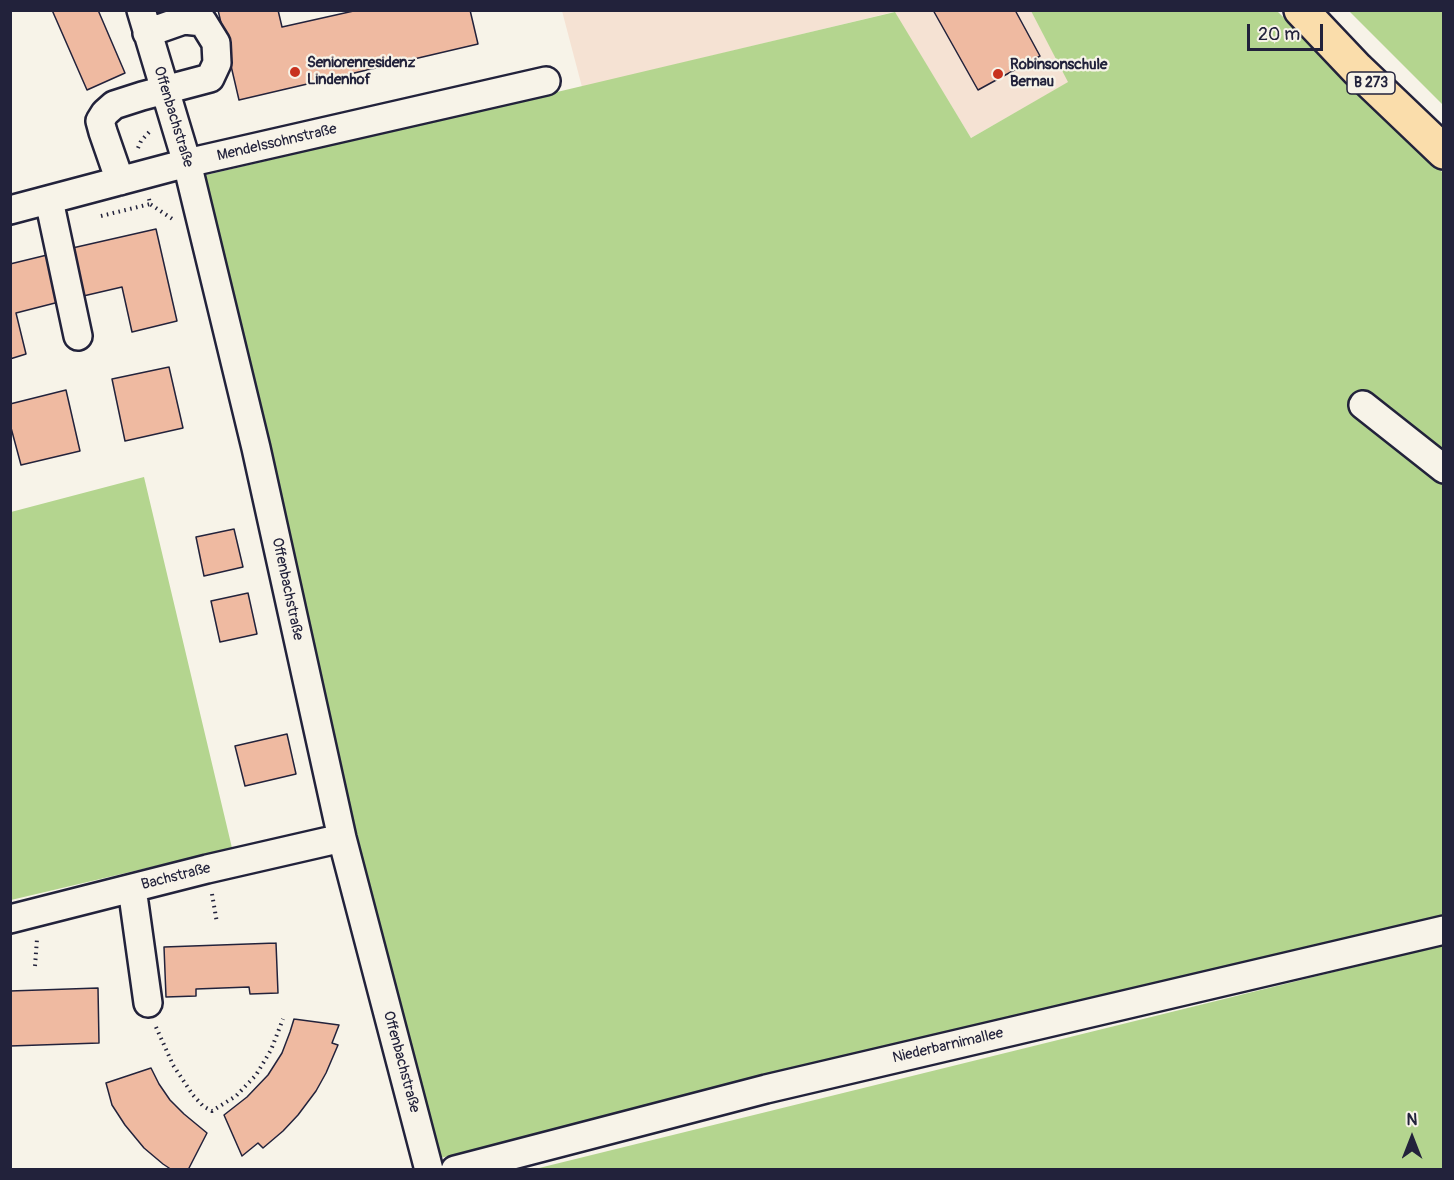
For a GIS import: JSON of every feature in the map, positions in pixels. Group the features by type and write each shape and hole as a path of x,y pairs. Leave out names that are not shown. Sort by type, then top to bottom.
{"main road":[{"name":"B 273","path":"1301,10 1357,69 1443,152"}],"street":[{"path":"132,178 102,132 100,121 105,112 114,105 210,78 217,63 216,43 203,22 184,20 144,22"},
{"name":"Offenbachstraße","path":"144,22 187,163 256,448 342,838 429,1170"},
{"name":"Mendelssohnstraße","path":"10,210 187,163 546,81"},
{"path":"49,200 78,336"},
{"path":"1363,405 1443,469"},
{"name":"Bachstraße","path":"10,919 342,838"},
{"path":"132,888 148,1004"},
{"name":"Niederbarnimallee","path":"455,1170 766,1089 1443,930"}],"path":[{"path":"132,178 150,204 179,224"},
{"path":"148,1004 158,1034 173,1065 193,1095 203,1106 212,1111 236,1096 256,1075 271,1050 284,1019"}],"shaded area":[{"name":"Robinsonschule Bernau","path":"562,11 1031,11 1069,82 971,138 894,12 582,87"}],"green space":[{"path":"1031,11 1277,11 1443,173 1443,920 436,1159 370,894 202,176 895,12 971,138 1068,82"},
{"path":"1349,11 1443,11 1443,105"},
{"path":"144,477 232,848 11,900 11,512"},
{"path":"1443,945 1443,1169 535,1169"}],"building":[{"path":"52,10 98,10 125,73 87,90"},
{"name":"Seniorenresidenz Lindenhof","path":"218,10 278,10 282,27 358,10 470,10 478,44 239,100"},
{"path":"933,10 1015,10 1040,56 978,90"},
{"path":"156,229 177,321 132,332 122,287 79,297 68,249"},
{"path":"47,255 59,302 16,313 26,354 10,359 10,264"},
{"path":"169,367 183,428 125,441 112,379"},
{"path":"66,390 80,451 21,465 10,424 10,404"},
{"path":"234,529 243,567 204,576 196,537"},
{"path":"248,593 257,634 220,642 211,601"},
{"path":"287,734 296,774 245,786 235,746"},
{"path":"276,943 278,993 250,994 249,987 196,989 196,996 166,997 164,947"},
{"path":"98,988 99,1043 10,1046 10,991"},
{"path":"294,1019 339,1025 332,1043 338,1045 316,1091 298,1115 263,1148 258,1143 242,1156 224,1115 247,1097 268,1075 282,1053"},
{"path":"151,1068 170,1100 207,1133 188,1170 172,1170 144,1148 112,1105 106,1083"}],"place":[{"name":"Seniorenresidenz Lindenhof","path":"295,72"},
{"name":"Robinsonschule Bernau","path":"998,74"}]}
